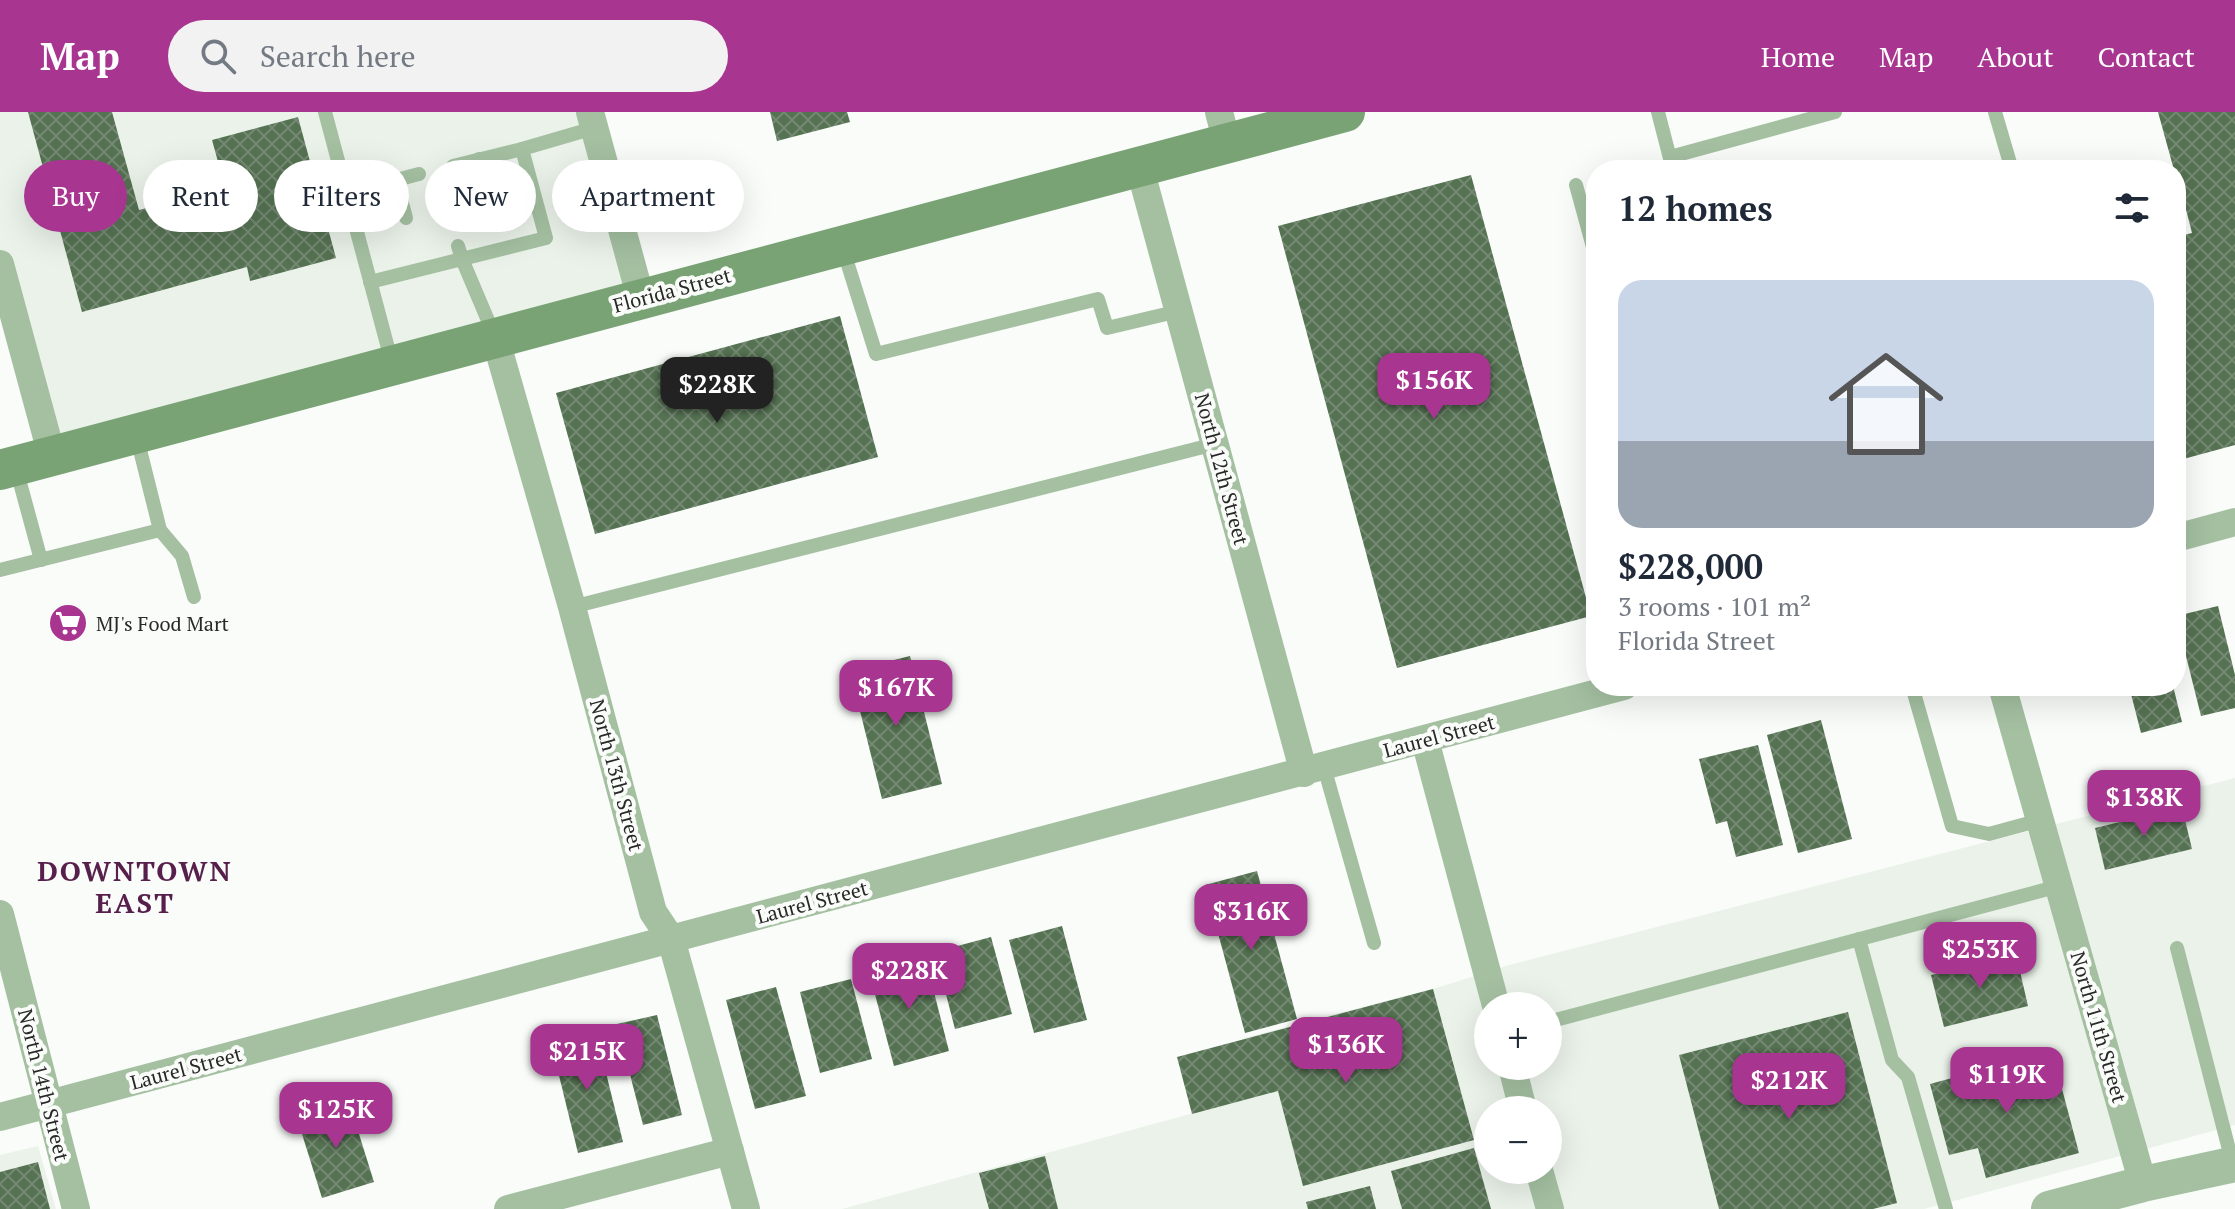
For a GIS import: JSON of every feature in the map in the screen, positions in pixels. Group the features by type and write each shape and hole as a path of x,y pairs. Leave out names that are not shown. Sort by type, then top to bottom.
{"main road":[{"name":"Florida Street","path":"22,463 1139,165 1223,128 1345,112"}],"street":[{"path":"592,120 641,299"},
{"name":"North 12th Street","path":"1139,165 1215,444 1314,770"},
{"path":"0,264 22,463"},
{"name":"North 13th Street","path":"495,337 572,607 653,912 671,939 746,1209"},
{"path":"2186,535 2235,522"},
{"name":"Laurel Street","path":"0,1117 1587,696"},
{"name":"North 11th Street","path":"2005,696 2143,1184"},
{"path":"1425,740 1492,992"},
{"name":"North 14th Street","path":"0,914 76,1209"},
{"path":"508,1209 730,1151"},
{"path":"2064,1207 2143,1184 2234,1164"},
{"path":"1543,1184 1550,1209"}],"lane":[{"path":"325,112 338,160"},
{"path":"1658,112 1671,160"},
{"path":"1685,160 1835,112"},
{"path":"1995,112 2009,160"},
{"path":"475,160 522,149 592,120"},
{"path":"370,282 418,263 460,252 546,238 522,149"},
{"path":"409,177 419,174"},
{"path":"1576,185 1586,222"},
{"path":"357,232 392,364"},
{"path":"842,245 876,354 1098,299 1107,328 1179,311"},
{"path":"460,252 495,337"},
{"path":"136,433 160,530 182,556 194,597"},
{"path":"572,607 1215,444"},
{"path":"22,463 41,560"},
{"path":"0,570 160,530"},
{"path":"1915,696 1952,826 1989,834 2040,820"},
{"path":"1314,770 1374,943"},
{"path":"1562,1018 2059,886"},
{"path":"1859,939 1892,1060 1908,1077 1946,1209"},
{"path":"2177,948 2234,1164"}],"shaded area":[{"path":"0,112 590,112 603,160 552,160 552,232 623,232 641,299 52,456 0,264"},
{"path":"2235,778 2235,1125 1924,1209 842,1209 1260,1095 1244,1038 1443,986 1506,966"},
{"path":"38,1146 56,1209 0,1209 0,1155"}],"building":[{"path":"28,112 112,112 125,160 41,160"},
{"path":"770,112 847,112 850,122 777,141"},
{"path":"2158,112 2235,112 2235,445 2186,458 2186,234 2192,233 2186,209 2186,160 2171,160"},
{"path":"298,117 310,160 274,160 274,232 329,232 336,258 250,281 247,267 82,312 60,232 127,232 127,166 139,210 143,209 143,232 258,232 258,160 218,160 212,140"},
{"path":"1471,175 1586,598 1586,617 1397,668 1278,226"},
{"path":"840,316 878,457 595,534 556,393"},
{"path":"2218,606 2235,675 2235,708 2201,716 2186,656 2186,614"},
{"path":"910,656 942,784 882,799 850,671"},
{"path":"2132,696 2176,696 2182,722 2141,733"},
{"path":"1821,720 1852,839 1798,853 1767,735"},
{"path":"1758,745 1783,845 1736,857 1727,821 1716,824 1699,759"},
{"path":"2182,807 2192,849 2105,870 2095,828"},
{"path":"1257,871 1297,1019 1245,1033 1205,885"},
{"path":"1062,926 1087,1020 1034,1033 1009,940"},
{"path":"991,937 1012,1014 955,1029 935,952"},
{"path":"2016,954 2028,1006 1944,1027 1931,975"},
{"path":"925,957 949,1051 894,1066 869,972"},
{"path":"851,979 872,1059 820,1073 800,992"},
{"path":"776,987 806,1096 755,1109 726,1000"},
{"path":"1433,989 1474,1140 1303,1186 1278,1091 1192,1114 1177,1057"},
{"path":"1848,1012 1897,1203 1873,1209 1719,1209 1679,1055"},
{"path":"657,1015 682,1115 643,1125 617,1024"},
{"path":"596,1032 623,1142 578,1153 551,1043"},
{"path":"2052,1051 2079,1153 1986,1178 1978,1148 1949,1155 1930,1084"},
{"path":"349,1102 374,1182 322,1198 297,1118"},
{"path":"1474,1148 1474,1184 1484,1184 1491,1209 1402,1209 1391,1171"},
{"path":"1045,1156 1058,1209 989,1209 979,1173"},
{"path":"38,1162 50,1209 0,1209 0,1172"},
{"path":"1370,1186 1376,1209 1308,1209 1306,1202"}],"place":[{"name":"MJ's Food Mart","path":"68,623"}],"district":[{"name":"DOWNTOWN EAST","path":"135,886"}]}
